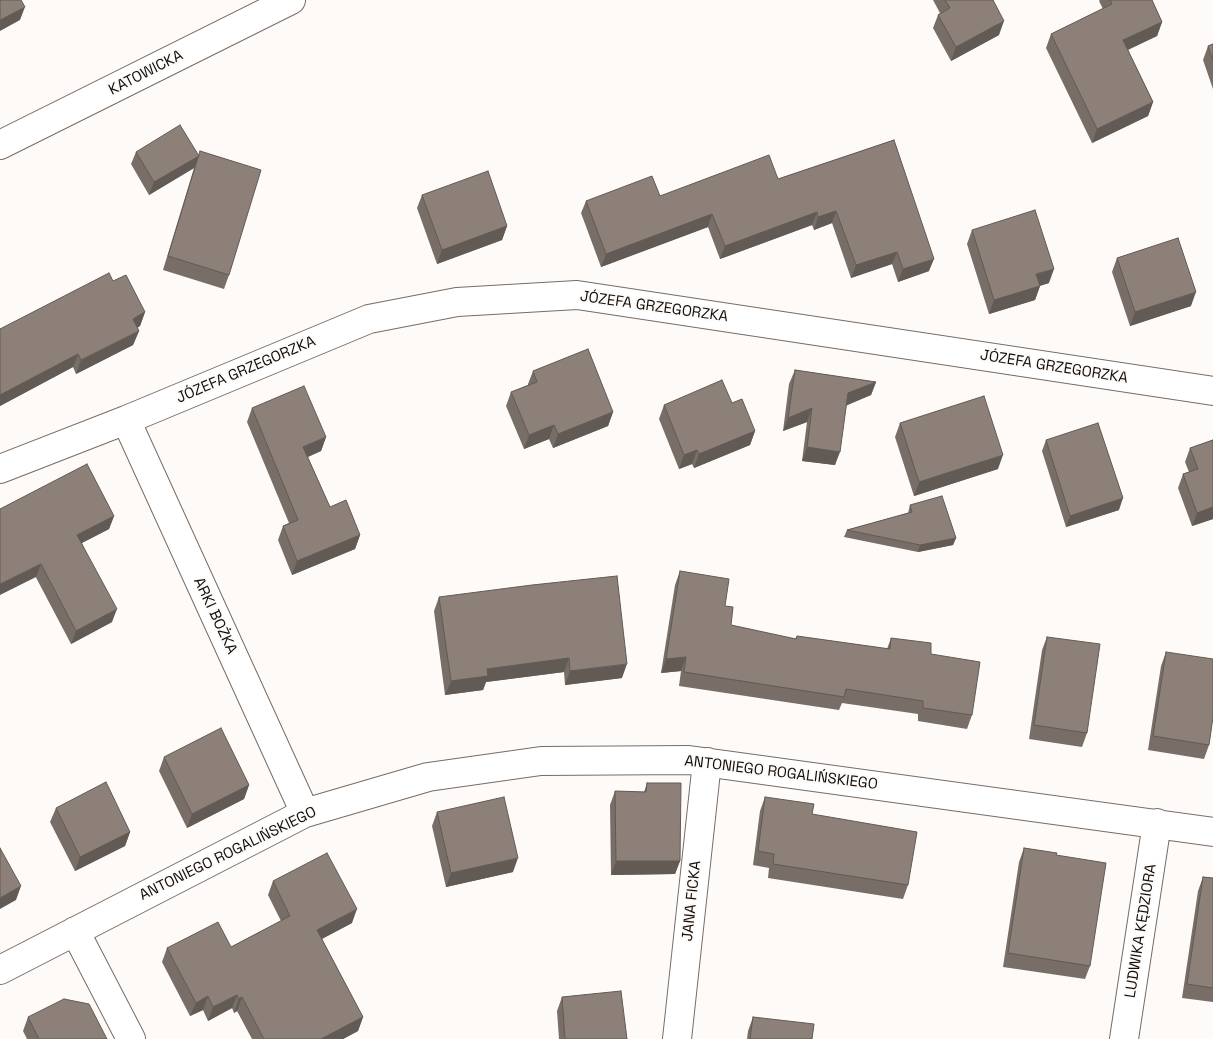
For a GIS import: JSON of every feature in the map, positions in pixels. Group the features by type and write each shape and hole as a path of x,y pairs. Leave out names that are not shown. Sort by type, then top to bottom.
{"street":[{"name":"KATOWICKA","path":"0,146 291,0"},
{"name":"JÓZEFA GRZEGORZKA","path":"0,469 126,420 369,319 457,302 577,295 1213,391"},
{"name":"ARKI BOŻKA","path":"126,420 305,813"},
{"name":"ANTONIEGO ROGALIŃSKIEGO","path":"0,970 305,813 428,777 542,761 689,760 1213,832"},
{"name":"JANA FICKA","path":"677,1039 707,762"},
{"name":"LUDWIKA KĘDZIORA","path":"1124,1039 1157,823"},
{"path":"75,931 131,1039"}],"building":[{"path":"0,0 21,0 25,7 0,20"},
{"path":"945,0 993,0 1004,21 956,47 938,15 950,8"},
{"path":"1110,0 1152,0 1162,22 1123,40 1153,102 1097,129 1051,34 1112,4"},
{"path":"1213,44 1213,61 1208,46"},
{"path":"180,125 199,156 154,182 136,152"},
{"path":"894,140 934,259 903,269 897,252 856,265 836,211 818,217 817,212 725,246 712,214 606,254 586,201 652,176 660,196 769,155 778,179"},
{"path":"200,151 261,170 229,275 168,256"},
{"path":"488,171 507,226 442,250 422,195"},
{"path":"1035,210 1054,269 1036,274 1040,286 994,300 972,230"},
{"path":"1178,238 1196,292 1135,312 1117,258"},
{"path":"109,273 113,281 126,275 145,312 133,319 139,331 81,360 78,354 0,395 0,329"},
{"path":"588,349 613,412 558,434 554,425 529,435 511,392 537,382 533,371"},
{"path":"795,370 876,382 848,393 840,452 807,447 812,408 788,418"},
{"path":"722,380 732,403 742,399 755,431 699,454 697,450 684,455 664,405"},
{"path":"304,386 326,437 303,447 330,507 346,500 360,535 297,561 283,526 298,520 252,408"},
{"path":"984,396 1003,455 919,482 900,423"},
{"path":"1098,423 1123,498 1070,516 1046,440"},
{"path":"1213,440 1213,507 1197,513 1183,474 1198,469 1190,448"},
{"path":"87,464 114,516 77,535 117,609 76,631 41,564 0,584 0,509"},
{"path":"942,496 956,538 920,545 847,530 912,512 910,505"},
{"path":"680,571 729,579 725,606 733,607 731,625 796,639 797,636 890,649 891,638 931,643 931,654 980,662 972,715 923,708 923,701 846,689 844,697 684,672 686,657 666,659"},
{"path":"617,576 627,664 570,671 569,658 487,669 488,676 451,681 439,597"},
{"path":"1047,637 1100,644 1087,733 1034,725"},
{"path":"1166,652 1213,659 1213,717 1209,745 1153,736"},
{"path":"221,728 249,785 192,814 164,757"},
{"path":"106,782 130,832 80,857 56,808"},
{"path":"647,783 681,783 680,861 616,861 615,791 646,792"},
{"path":"504,797 518,858 451,873 437,812"},
{"path":"765,797 814,804 812,814 917,832 908,885 773,864 774,854 758,851"},
{"path":"0,848 21,886 0,898"},
{"path":"1024,848 1106,863 1090,966 1008,953"},
{"path":"327,853 357,909 317,930 363,1017 321,1039 264,1039 242,997 239,999 237,995 213,1007 208,996 196,1003 167,948 218,922 231,947 290,916 273,881"},
{"path":"1203,877 1213,878 1213,988 1187,984"},
{"path":"621,991 627,1039 565,1039 562,997"},
{"path":"64,999 89,1004 107,1039 39,1039 28,1017"},
{"path":"753,1017 814,1024 812,1039 750,1039"}]}
